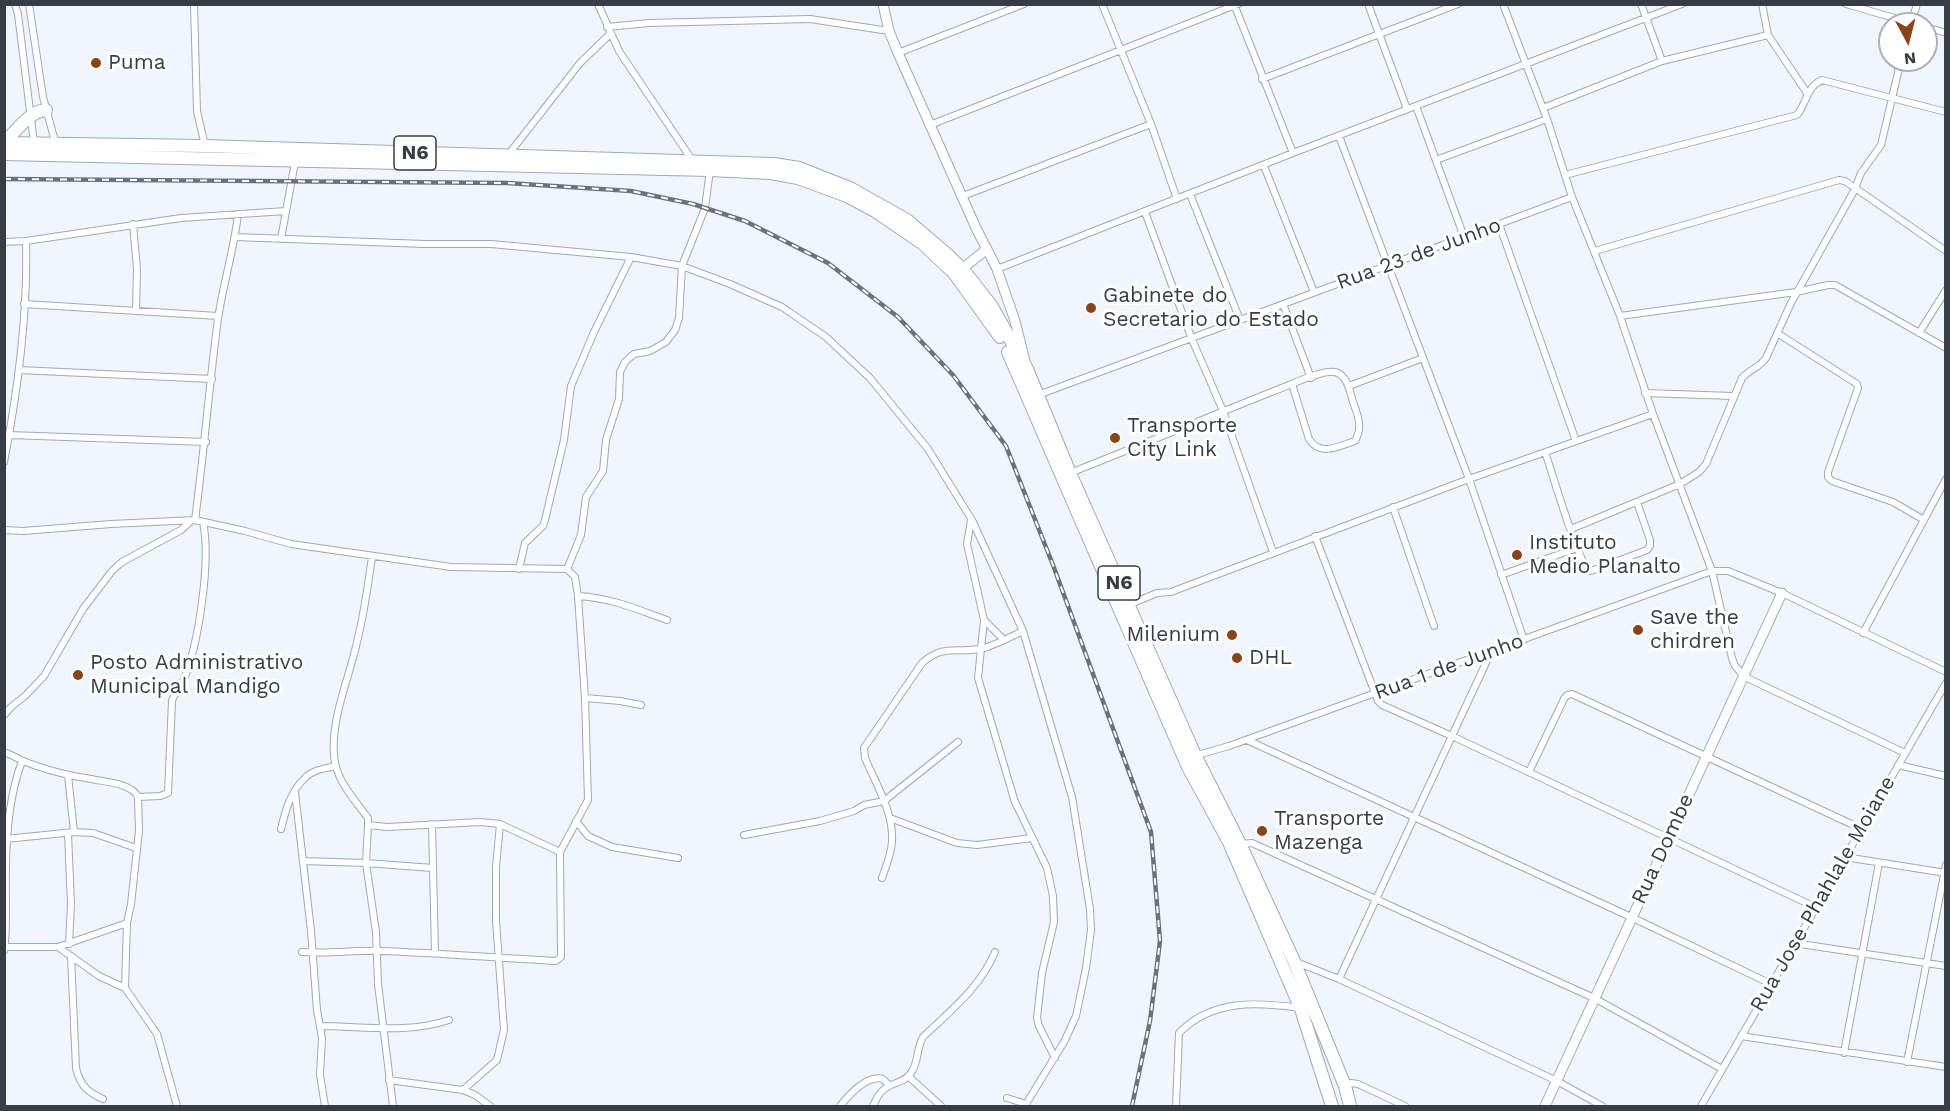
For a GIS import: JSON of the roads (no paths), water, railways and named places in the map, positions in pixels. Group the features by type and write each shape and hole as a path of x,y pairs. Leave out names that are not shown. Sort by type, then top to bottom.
{"highway":[{"path":"4,142 22,127 30,116 37,111 46,110"},
{"name":"N6","path":"4,142 35,149"},
{"name":"N6","path":"4,154 35,149 205,146 774,164 799,168 850,188 907,220 962,269 991,305 1027,369 1034,397 1301,1009 1332,1107"},
{"name":"N6","path":"56,149 295,162 771,173 798,178 847,196 903,228 954,273 996,329 1034,397 1128,605 1189,756 1240,844 1294,961 1345,1086 1350,1107"}],"street":[{"path":"15,4 35,149"},
{"path":"29,4 46,110 56,149"},
{"path":"194,4 197,111 205,146"},
{"path":"598,4 619,51 692,161"},
{"path":"884,4 889,32 997,269 1015,321 1027,369"},
{"path":"898,53 1024,4"},
{"path":"1102,4 1151,124 1177,199"},
{"path":"1368,4 1407,109"},
{"path":"1262,79 1458,4"},
{"path":"1503,4 1547,119 1572,196 1620,316 1645,393 1712,571 1732,658 1736,666 1745,676 1905,753"},
{"path":"1641,4 1662,61"},
{"path":"997,269 1682,4"},
{"path":"1762,4 1768,35 1807,93"},
{"path":"1846,4 1878,14"},
{"path":"930,125 1236,5 1262,79 1293,153"},
{"path":"607,27 649,23 810,19 889,32"},
{"path":"508,156 580,63 610,34"},
{"path":"1543,108 1662,61 1768,35"},
{"path":"1571,529 1680,484 1700,472 1706,464 1742,378 1761,365 1796,292 1855,189 1861,173 1881,145 1898,72"},
{"path":"1565,175 1797,115 1802,109 1807,93 1816,82 1822,80 1946,112"},
{"path":"1416,106 1464,237"},
{"path":"1436,160 1547,119"},
{"path":"963,196 1151,124"},
{"path":"1339,136 1469,479 1524,640"},
{"path":"281,239 295,162"},
{"path":"1264,166 1314,292"},
{"path":"567,569 581,536 586,497 603,471 606,440 620,399 620,372 625,362 634,354 650,351 666,342 675,330 679,318 682,266 705,208 710,170"},
{"path":"1595,251 1793,194 1833,180 1845,181 1946,251"},
{"path":"1190,195 1240,320"},
{"name":"Rua 23 de Junho","path":"1034,397 1572,196"},
{"path":"4,242 26,241 181,218 286,211"},
{"path":"1145,212 1191,337 1223,411 1273,552"},
{"path":"138,797 160,796 168,793 173,695 183,682 197,632 206,562 206,539 196,521 218,316 236,237 238,214"},
{"path":"133,224 137,269 136,311"},
{"path":"1499,224 1576,441"},
{"path":"236,237 424,244 491,244 630,257 682,266 782,307 826,337 870,378 927,449 972,520 1023,631 1072,797 1090,909 1091,930 1076,1016 1055,1058 1026,1105 1007,1098"},
{"path":"4,462 19,370 26,241"},
{"path":"962,269 987,249"},
{"path":"519,569 525,543 543,526 545,520 564,440 570,386 630,257"},
{"path":"1620,316 1835,285 1946,348"},
{"path":"1919,333 1946,290"},
{"path":"24,304 218,316"},
{"path":"1283,304 1311,378"},
{"path":"1777,333 1857,384 1858,388 1828,477 1832,481 1893,502 1924,520"},
{"path":"1349,386 1423,358"},
{"path":"19,370 212,379"},
{"path":"1070,473 1223,411 1292,384 1324,373 1335,372 1344,378 1349,386 1360,424 1360,433 1355,441 1329,449 1320,450 1313,446 1292,384"},
{"path":"1645,393 1733,396"},
{"path":"1128,605 1156,593 1171,592 1393,507 1653,414"},
{"path":"9,435 206,442"},
{"path":"1545,452 1577,548 1589,571 1647,550 1650,546 1637,502"},
{"path":"1863,633 1946,479"},
{"path":"1393,507 1434,626"},
{"path":"972,520 967,544 984,620 978,678 1015,802 1047,868 1053,896 1054,922 1042,973 1037,1018 1055,1058"},
{"path":"4,715 44,676 83,609 112,571 122,562 196,521"},
{"path":"4,530 23,531 111,524 196,521 291,544 372,557 451,567 567,569 575,577 585,698 588,800 560,852 560,960 499,959 435,953 376,951 302,952"},
{"path":"1315,536 1378,701 1382,705 1815,907"},
{"path":"1501,575 1577,548"},
{"path":"372,557 366,600 334,739 336,765 341,779 368,818 366,863 393,1107"},
{"path":"1712,571 1728,571 1782,593 1946,672"},
{"name":"Rua 1 de Junho","path":"1189,756 1246,740 1712,571"},
{"name":"Rua Dombe","path":"1545,1107 1782,593"},
{"path":"578,596 600,597 621,602 667,620"},
{"path":"984,620 1004,640"},
{"path":"882,878 891,854 893,840 890,818 865,758 864,748 922,663 937,652 980,649 1023,631"},
{"path":"1339,979 1491,652"},
{"name":"Rua Jose Phahlale Moiane","path":"1701,1107 1946,683"},
{"path":"1529,772 1564,699 1567,695 1572,694 1862,829"},
{"path":"585,698 620,700 641,705"},
{"path":"1246,740 1632,917 1771,984"},
{"path":"744,835 820,820 854,811 864,805 884,801 958,742"},
{"path":"4,752 68,775 132,789 138,797 139,831 127,923 124,988"},
{"path":"22,760 14,789 6,839 5,948 58,947 127,923"},
{"path":"280,829 289,801 304,778 316,771 336,765"},
{"path":"1898,765 1946,776"},
{"path":"68,775 71,833 69,944"},
{"path":"295,792 316,1010 323,1047 320,1075 325,1107"},
{"path":"890,818 957,843 977,845 1032,838"},
{"path":"576,821 588,836 612,847 678,858"},
{"path":"368,825 387,827 480,822 500,824 560,852"},
{"path":"432,824 435,953"},
{"path":"463,1090 497,1060 504,1030 496,867 500,824"},
{"path":"6,839 93,833 136,848"},
{"path":"1240,844 1252,843 1594,998 1722,1069"},
{"path":"1845,856 1945,872"},
{"path":"303,861 433,868"},
{"path":"1844,1053 1879,863"},
{"path":"1907,1062 1946,865"},
{"path":"1794,943 1946,966"},
{"path":"58,947 99,976 124,988 157,1034 177,1107"},
{"path":"873,1107 878,1096 888,1084 908,1076 917,1061 919,1044 923,1037 971,991 990,965 995,952"},
{"path":"72,956 76,1068 79,1082 84,1088 103,1099"},
{"path":"1294,961 1339,979 1557,1081 1602,1107"},
{"path":"1176,1107 1179,1033 1186,1026 1203,1015 1233,1005 1256,1003 1301,1009"},
{"path":"320,1026 383,1028 431,1026 450,1020"},
{"path":"1741,1036 1946,1067"},
{"path":"908,1076 941,1107"},
{"path":"840,1107 859,1087 874,1078 883,1079 888,1084"},
{"path":"389,1080 463,1090 475,1095 490,1107"},
{"path":"1345,1086 1351,1083 1358,1084 1405,1107"}],"railway":[{"path":"4,179 507,183 631,191 693,204 745,221 828,263 898,317 953,375 1006,446 1053,565 1151,832 1160,941 1150,1021 1132,1106"}],"place":[{"name":"Puma","path":"96,63"},
{"name":"Gabinete do Secretario do Estado","path":"1091,308"},
{"name":"Transporte City Link","path":"1115,438"},
{"name":"Instituto Medio Planalto","path":"1517,555"},
{"name":"Save the chirdren","path":"1638,630"},
{"name":"Milenium","path":"1232,635"},
{"name":"DHL","path":"1237,658"},
{"name":"Posto Administrativo Municipal Mandigo","path":"78,675"},
{"name":"Transporte Mazenga","path":"1262,831"}]}
